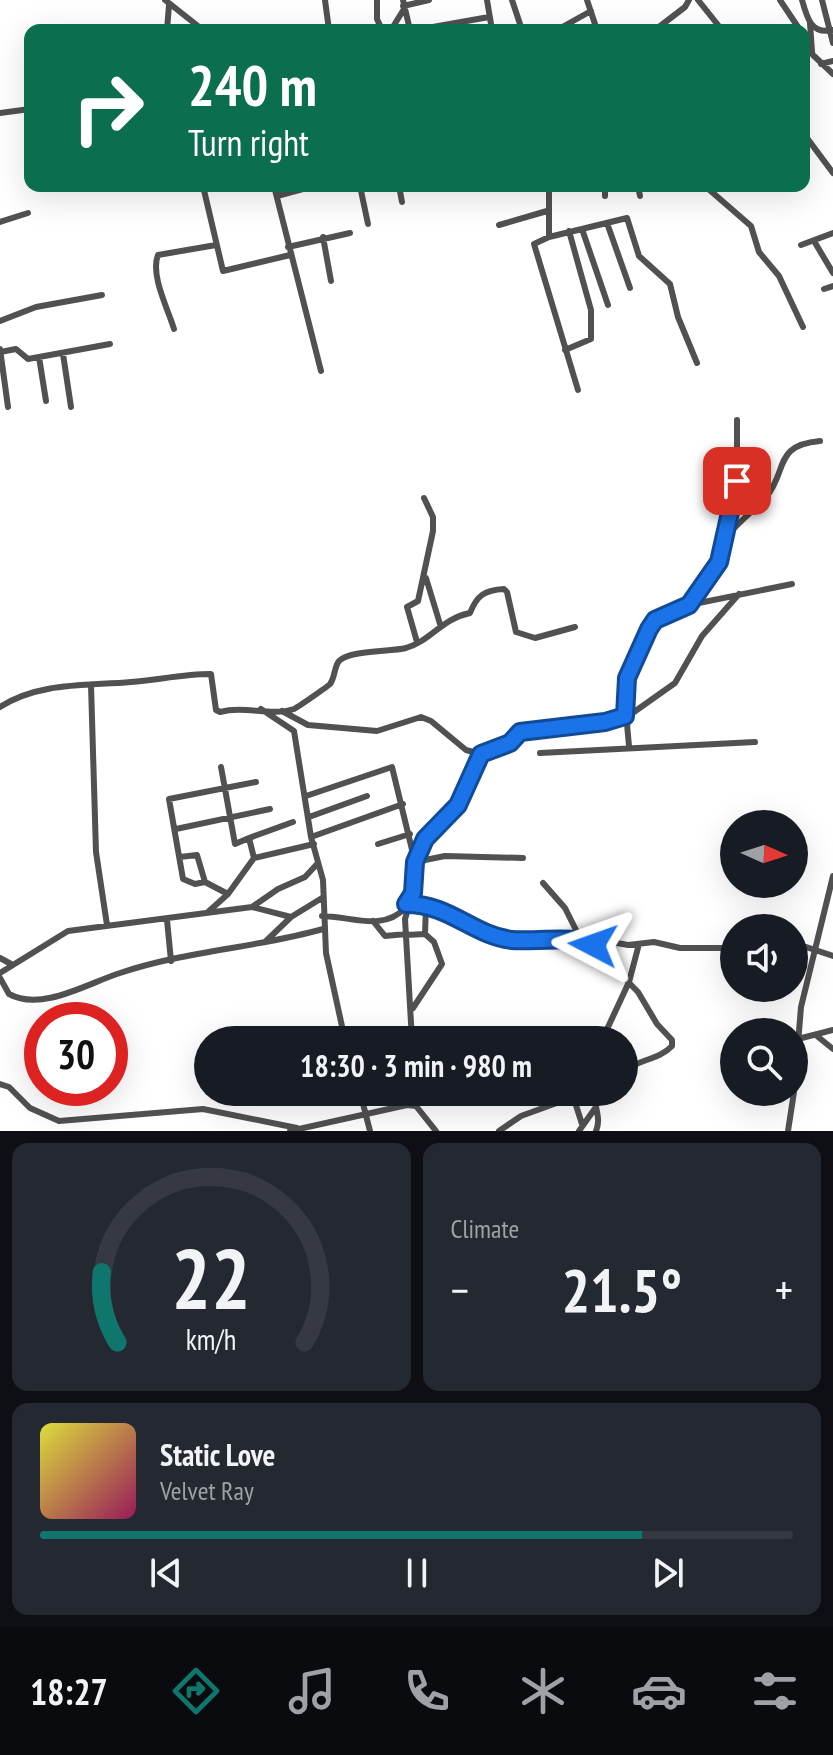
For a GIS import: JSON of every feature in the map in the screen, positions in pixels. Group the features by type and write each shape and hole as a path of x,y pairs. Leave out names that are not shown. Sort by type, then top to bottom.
{"street":[{"path":"325,0 328,24"},
{"path":"377,0 376,13 380,24"},
{"path":"394,24 404,5 429,0"},
{"path":"487,0 491,24"},
{"path":"512,0 520,24"},
{"path":"587,0 595,24"},
{"path":"663,24 685,7 689,0"},
{"path":"701,0 718,24"},
{"path":"780,0 796,24"},
{"path":"802,0 810,23 813,55"},
{"path":"822,0 833,43"},
{"path":"167,2 167,24"},
{"path":"167,2 195,24"},
{"path":"568,24 591,11"},
{"path":"450,24 489,17"},
{"path":"810,23 819,32 832,30"},
{"path":"810,50 833,74"},
{"path":"821,64 833,61"},
{"path":"0,113 24,110"},
{"path":"810,142 833,173"},
{"path":"822,157 833,157"},
{"path":"204,192 225,272 323,237 350,233"},
{"path":"276,192 321,371"},
{"path":"277,196 292,192"},
{"path":"361,192 368,224"},
{"path":"400,192 402,202"},
{"path":"549,192 549,237"},
{"path":"639,192 640,196"},
{"path":"712,192 751,226 757,248 779,276 803,327"},
{"path":"499,225 547,211"},
{"path":"0,222 28,213"},
{"path":"578,390 534,244 569,231 627,218 639,256 658,275 667,277 697,363"},
{"path":"607,223 630,288"},
{"path":"582,229 608,305"},
{"path":"565,350 591,340 591,310 569,231"},
{"path":"801,245 833,233"},
{"path":"323,237 331,281"},
{"path":"814,241 830,260 833,273"},
{"path":"174,329 155,260 158,255 216,245"},
{"path":"824,289 833,286"},
{"path":"0,321 36,307 102,295"},
{"path":"8,407 0,350 16,349 24,358 110,344"},
{"path":"63,354 71,407"},
{"path":"39,357 46,401"},
{"path":"726,538 725,529 737,481 737,420"},
{"path":"689,605 714,572 726,538 769,493 789,451 802,442 820,441"},
{"path":"424,498 434,524 426,553 426,576 440,624"},
{"path":"417,642 407,607 418,601 426,576"},
{"path":"629,746 625,716 627,678 655,620 689,605 792,584"},
{"path":"0,707 23,694 48,692 67,684 91,685 211,674 216,710 282,711 297,708 328,686 338,662 347,656 409,647 440,624 470,613 480,595 504,589 516,632 535,638 575,627"},
{"path":"282,711 308,725 377,731 421,717 431,721 466,750 481,754 510,743 520,732 605,722 625,716 675,683 702,636 739,594"},
{"path":"91,685 96,852 107,925"},
{"path":"261,709 294,731 318,863 323,929 342,1026"},
{"path":"540,753 629,746 755,742"},
{"path":"415,862 425,839 458,805 481,754"},
{"path":"221,767 235,844 293,822"},
{"path":"306,796 392,767 415,862 413,893 404,911 412,1026"},
{"path":"228,894 205,882 185,882 169,799 256,782"},
{"path":"309,817 367,796"},
{"path":"208,912 228,894 254,858 313,841 403,804"},
{"path":"176,829 270,809"},
{"path":"378,844 410,834"},
{"path":"249,838 254,858"},
{"path":"180,857 197,855 205,882"},
{"path":"415,862 445,856 523,858"},
{"path":"252,907 278,889 305,877 318,863"},
{"path":"800,1018 819,925 832,896 833,876"},
{"path":"543,883 565,908 585,940 629,982 673,1043 663,1055 638,1063"},
{"path":"265,942 291,917 322,898"},
{"path":"423,905 425,934"},
{"path":"322,916 375,925 423,905 449,911 502,938 720,947"},
{"path":"291,917 252,907 58,934 11,964 0,975 9,994 30,1000 171,961 323,929"},
{"path":"167,920 171,961"},
{"path":"375,925 385,936 425,934 434,942 441,968 412,1011"},
{"path":"609,1026 629,982 639,944"},
{"path":"808,947 833,956"},
{"path":"0,958 11,964"},
{"path":"808,1037 833,1030"},
{"path":"817,1036 833,1049"},
{"path":"0,1084 9,1087 30,1108 59,1121 203,1109 293,1130 401,1106"},
{"path":"364,1106 370,1131"},
{"path":"416,1106 436,1131"},
{"path":"499,1131 521,1116 545,1106"},
{"path":"574,1106 581,1127"},
{"path":"581,1127 594,1106"},
{"path":"595,1106 599,1123 596,1131"},
{"path":"788,1131 792,1106"}],"route":[{"path":"593,945 581,940 558,942 502,938 449,911 406,904 413,893 415,862 425,839 458,805 481,754 510,743 520,732 545,726 605,722 625,716 627,678 649,629 655,620 689,605 719,562 737,481"}]}
